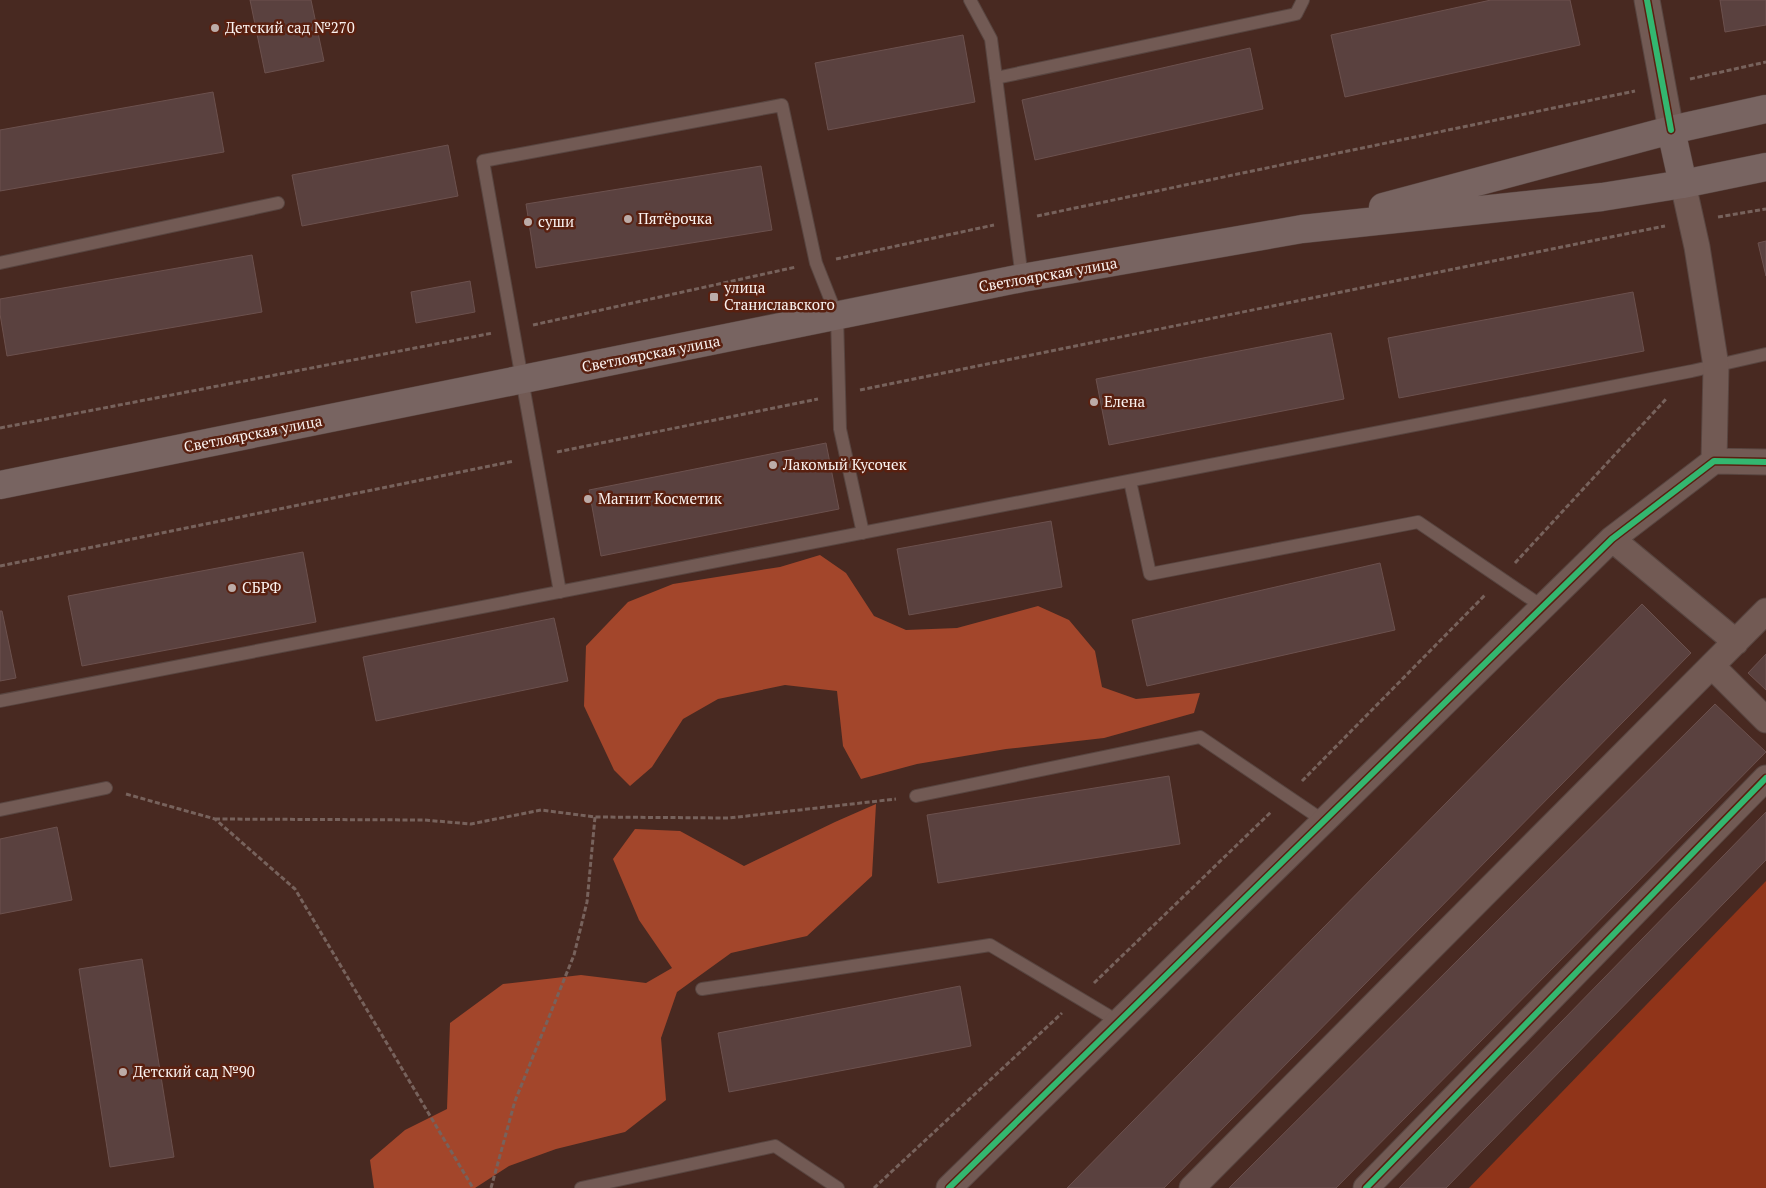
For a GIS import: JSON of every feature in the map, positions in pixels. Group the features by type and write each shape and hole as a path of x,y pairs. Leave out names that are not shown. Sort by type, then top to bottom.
{"main road":[{"path":"1302,229 1672,130 1766,109"},
{"path":"1672,130 1683,184"},
{"path":"1302,229 1594,198 1683,184 1766,167"},
{"name":"Светлоярская улица","path":"0,485 1022,278 1302,229"}],"street":[{"path":"1647,0 1672,130"},
{"path":"1683,184 1697,248 1716,366 1714,461"},
{"path":"948,1188 1612,539 1714,461 1766,462"},
{"path":"1612,539 1736,642"},
{"path":"1192,1188 1766,611"},
{"path":"1712,666 1766,720"},
{"path":"1366,1188 1766,778"}],"lane":[{"path":"970,0 991,39 1022,278"},
{"path":"996,78 1296,14 1303,0"},
{"path":"560,592 483,161 782,106 816,263 837,316 840,429 863,533"},
{"path":"0,263 278,204"},
{"path":"0,701 1716,366 1766,354"},
{"path":"1130,481 1150,574 1418,522 1543,607"},
{"path":"916,796 1200,737 1324,821"},
{"path":"0,810 106,788"},
{"path":"702,989 990,945 1119,1022"},
{"path":"581,1188 774,1146 838,1188"}],"path":[{"path":"0,428 513,329 1766,62"},
{"path":"0,566 1692,221 1766,209"},
{"path":"106,788 215,819 424,820 471,824 540,810 594,818 729,818 916,796"},
{"path":"491,1188 515,1101 574,955 587,902 594,818"},
{"path":"215,819 296,889 473,1188"}],"shaded area":[{"path":"820,555 846,573 874,616 906,630 957,628 1038,606 1069,620 1095,651 1102,687 1136,699 1200,693 1194,713 1104,738 1006,749 917,764 861,779 843,746 837,691 785,685 718,699 683,719 652,767 630,786 614,770 584,706 586,646 628,602 673,584 780,567"},
{"path":"876,804 872,876 807,936 731,953 677,992 661,1038 666,1100 625,1132 556,1149 509,1166 475,1188 374,1188 370,1160 405,1130 447,1109 450,1023 503,984 581,975 646,983 672,968 639,920 613,859 635,829 680,831 744,866"},
{"path":"1766,881 1766,1188 1469,1188"}],"building":[{"path":"250,0 311,0 324,61 265,73"},
{"path":"1491,0 1570,0 1580,45 1345,97 1331,35"},
{"path":"1720,0 1766,0 1766,25 1725,32"},
{"path":"963,35 975,102 828,130 815,63"},
{"path":"1250,48 1263,109 1035,160 1022,100"},
{"path":"213,92 224,152 0,191 0,130"},
{"path":"448,145 458,196 302,226 292,175"},
{"path":"761,166 772,230 536,268 526,204"},
{"path":"1766,241 1766,276 1758,243"},
{"path":"252,255 262,312 7,356 0,314 0,299"},
{"path":"470,281 475,312 416,323 411,292"},
{"path":"1633,292 1644,351 1399,398 1388,338"},
{"path":"1331,333 1344,399 1109,445 1096,379"},
{"path":"826,443 839,509 601,556 589,490"},
{"path":"1051,521 1062,587 909,615 897,549"},
{"path":"303,552 316,622 82,666 68,596"},
{"path":"1380,563 1395,630 1147,686 1132,620"},
{"path":"1642,604 1691,653 1164,1188 1067,1188"},
{"path":"0,611 2,611 16,678 0,681"},
{"path":"554,618 568,681 376,721 363,657"},
{"path":"1766,654 1766,690 1748,673"},
{"path":"1715,704 1766,752 1336,1188 1229,1188"},
{"path":"1169,776 1180,844 938,883 927,815"},
{"path":"1766,812 1766,860 1446,1188 1399,1188"},
{"path":"57,827 72,900 0,914 0,839"},
{"path":"142,959 174,1157 110,1167 79,969"},
{"path":"960,986 971,1046 729,1092 718,1033"}],"cycle path":[{"path":"1647,0 1671,130"},
{"path":"949,1188 1612,539 1714,461 1766,462"},
{"path":"1366,1188 1766,778"}],"place":[{"name":"Детский сад №270","path":"215,28"},
{"name":"Пятёрочка","path":"628,219"},
{"name":"суши","path":"528,222"},
{"name":"улица Станиславского","path":"714,297"},
{"name":"Елена","path":"1094,402"},
{"name":"Лакомый Кусочек","path":"773,465"},
{"name":"Магнит Косметик","path":"588,499"},
{"name":"СБРФ","path":"232,588"},
{"name":"Детский сад №90","path":"123,1072"}]}
